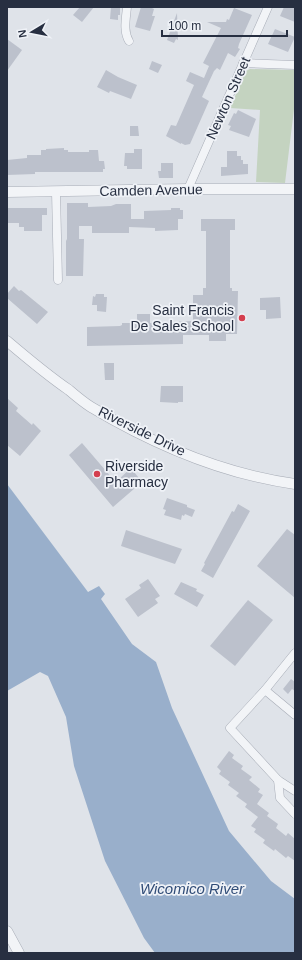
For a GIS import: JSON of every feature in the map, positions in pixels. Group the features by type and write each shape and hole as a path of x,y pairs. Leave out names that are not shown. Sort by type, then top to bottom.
{"street":[{"path":"127,7 125,30 126,37 129,41"},
{"name":"Newton Street","path":"188,189 268,7"},
{"path":"243,63 295,65"},
{"name":"Camden Avenue","path":"7,192 295,189"},
{"path":"56,192 58,280"},
{"name":"Riverside Drive","path":"7,341 36,366 90,406 137,432 174,449 224,468 280,482 295,484"},
{"path":"295,653 265,690 230,728 278,780 295,792"},
{"path":"265,690 295,715"},
{"path":"278,780 280,798 295,814"},
{"path":"7,931 19,953"}],"green space":[{"path":"250,69 295,70 295,101 285,183 256,182 260,110 230,108 246,71"}],"water":[{"name":"Wicomico River","path":"7,484 88,592 99,586 105,594 101,599 132,644 156,662 172,708 229,831 271,881 295,899 295,953 155,953 144,938 105,861 74,766 66,717 48,676 40,672 7,691"}],"building":[{"path":"80,7 94,7 82,22 73,15"},
{"path":"111,7 120,8 118,20 110,19"},
{"path":"141,7 153,7 152,8 154,9 152,16 155,16 150,31 135,27"},
{"path":"284,7 295,7 295,22 280,16"},
{"path":"234,8 252,15 239,44 238,48 240,49 235,57 228,53 220,70 217,68 214,71 202,97 209,101 190,144 181,144 166,136 171,125 176,126 194,85 186,81 190,72 204,78 209,66 203,63 221,28 207,22 226,22 227,19 229,20"},
{"path":"177,13 178,40 176,39 174,43 167,40"},
{"path":"275,29 295,37 288,52 268,44"},
{"path":"7,39 22,50 7,71"},
{"path":"152,61 162,65 158,73 149,69"},
{"path":"106,70 137,85 131,99 110,91 109,93 97,87"},
{"path":"238,110 256,119 249,137 229,130 231,126 228,125 234,113 236,114"},
{"path":"130,126 138,126 139,136 130,136"},
{"path":"64,148 64,150 68,150 68,152 89,152 89,150 98,150 99,161 104,161 105,169 103,169 103,172 35,172 35,174 7,175 7,160 27,158 27,155 41,155 41,150"},
{"path":"134,149 142,149 142,169 127,169 127,166 124,166 125,153 134,153"},
{"path":"227,151 237,151 237,156 241,156 243,164 248,164 248,174 221,176 221,167 227,167"},
{"path":"161,163 173,163 173,178 159,178 158,171 161,171"},
{"path":"67,203 88,203 88,207 131,204 131,219 144,219 144,211 171,210 171,208 180,208 180,210 183,210 183,219 178,219 178,230 155,231 155,228 129,227 129,233 92,233 92,226 79,226 79,239 84,239 83,276 66,276"},
{"path":"7,208 47,208 47,215 42,215 42,231 24,231 24,227 19,227 19,223 7,223"},
{"path":"201,219 235,219 235,230 230,230 230,288 232,288 232,291 238,291 237,334 226,334 226,341 209,341 209,335 183,335 183,344 87,346 87,327 120,326 122,323 137,323 137,314 150,314 150,323 193,321 193,295 203,295 203,288 206,288 206,231 201,231"},
{"path":"14,286 48,312 37,324 7,298 7,294"},
{"path":"96,294 104,294 104,297 107,297 106,312 97,311 97,305 92,305 93,296 95,297"},
{"path":"280,297 281,318 266,319 266,310 260,310 260,298"},
{"path":"104,363 114,363 114,380 105,380"},
{"path":"161,386 183,386 183,402 160,402"},
{"path":"7,398 18,408 16,411 32,425 33,423 41,431 20,456 7,445"},
{"name":"Riverside Pharmacy","path":"82,443 112,478 114,475 118,480 131,468 142,482 113,507 69,455"},
{"path":"167,498 187,505 187,507 195,510 192,517 185,514 184,516 182,515 181,520 164,515 166,510 163,509"},
{"path":"238,504 250,511 213,578 201,571 232,511 234,512"},
{"path":"287,529 295,535 295,598 257,566"},
{"path":"126,530 182,549 175,564 121,546"},
{"path":"148,579 160,596 155,599 158,603 138,617 125,599 141,588 139,585"},
{"path":"181,582 197,589 196,591 204,595 197,607 174,594"},
{"path":"248,600 273,620 235,666 210,646"},
{"path":"291,679 295,682 295,691 292,689 288,694 283,689"},
{"path":"229,751 234,755 232,758 243,766 241,769 252,777 249,780 260,789 258,792 263,795 257,804 269,813 267,816 278,824 276,828 286,836 288,833 295,839 295,861 288,856 286,858 275,849 274,851 263,843 265,840 254,832 256,829 251,826 258,817 245,807 247,804 236,796 239,793 228,785 230,782 219,774 221,771 217,767"}],"place":[{"name":"Saint Francis De Sales School","path":"242,318"},
{"name":"Riverside Pharmacy","path":"97,474"}]}
